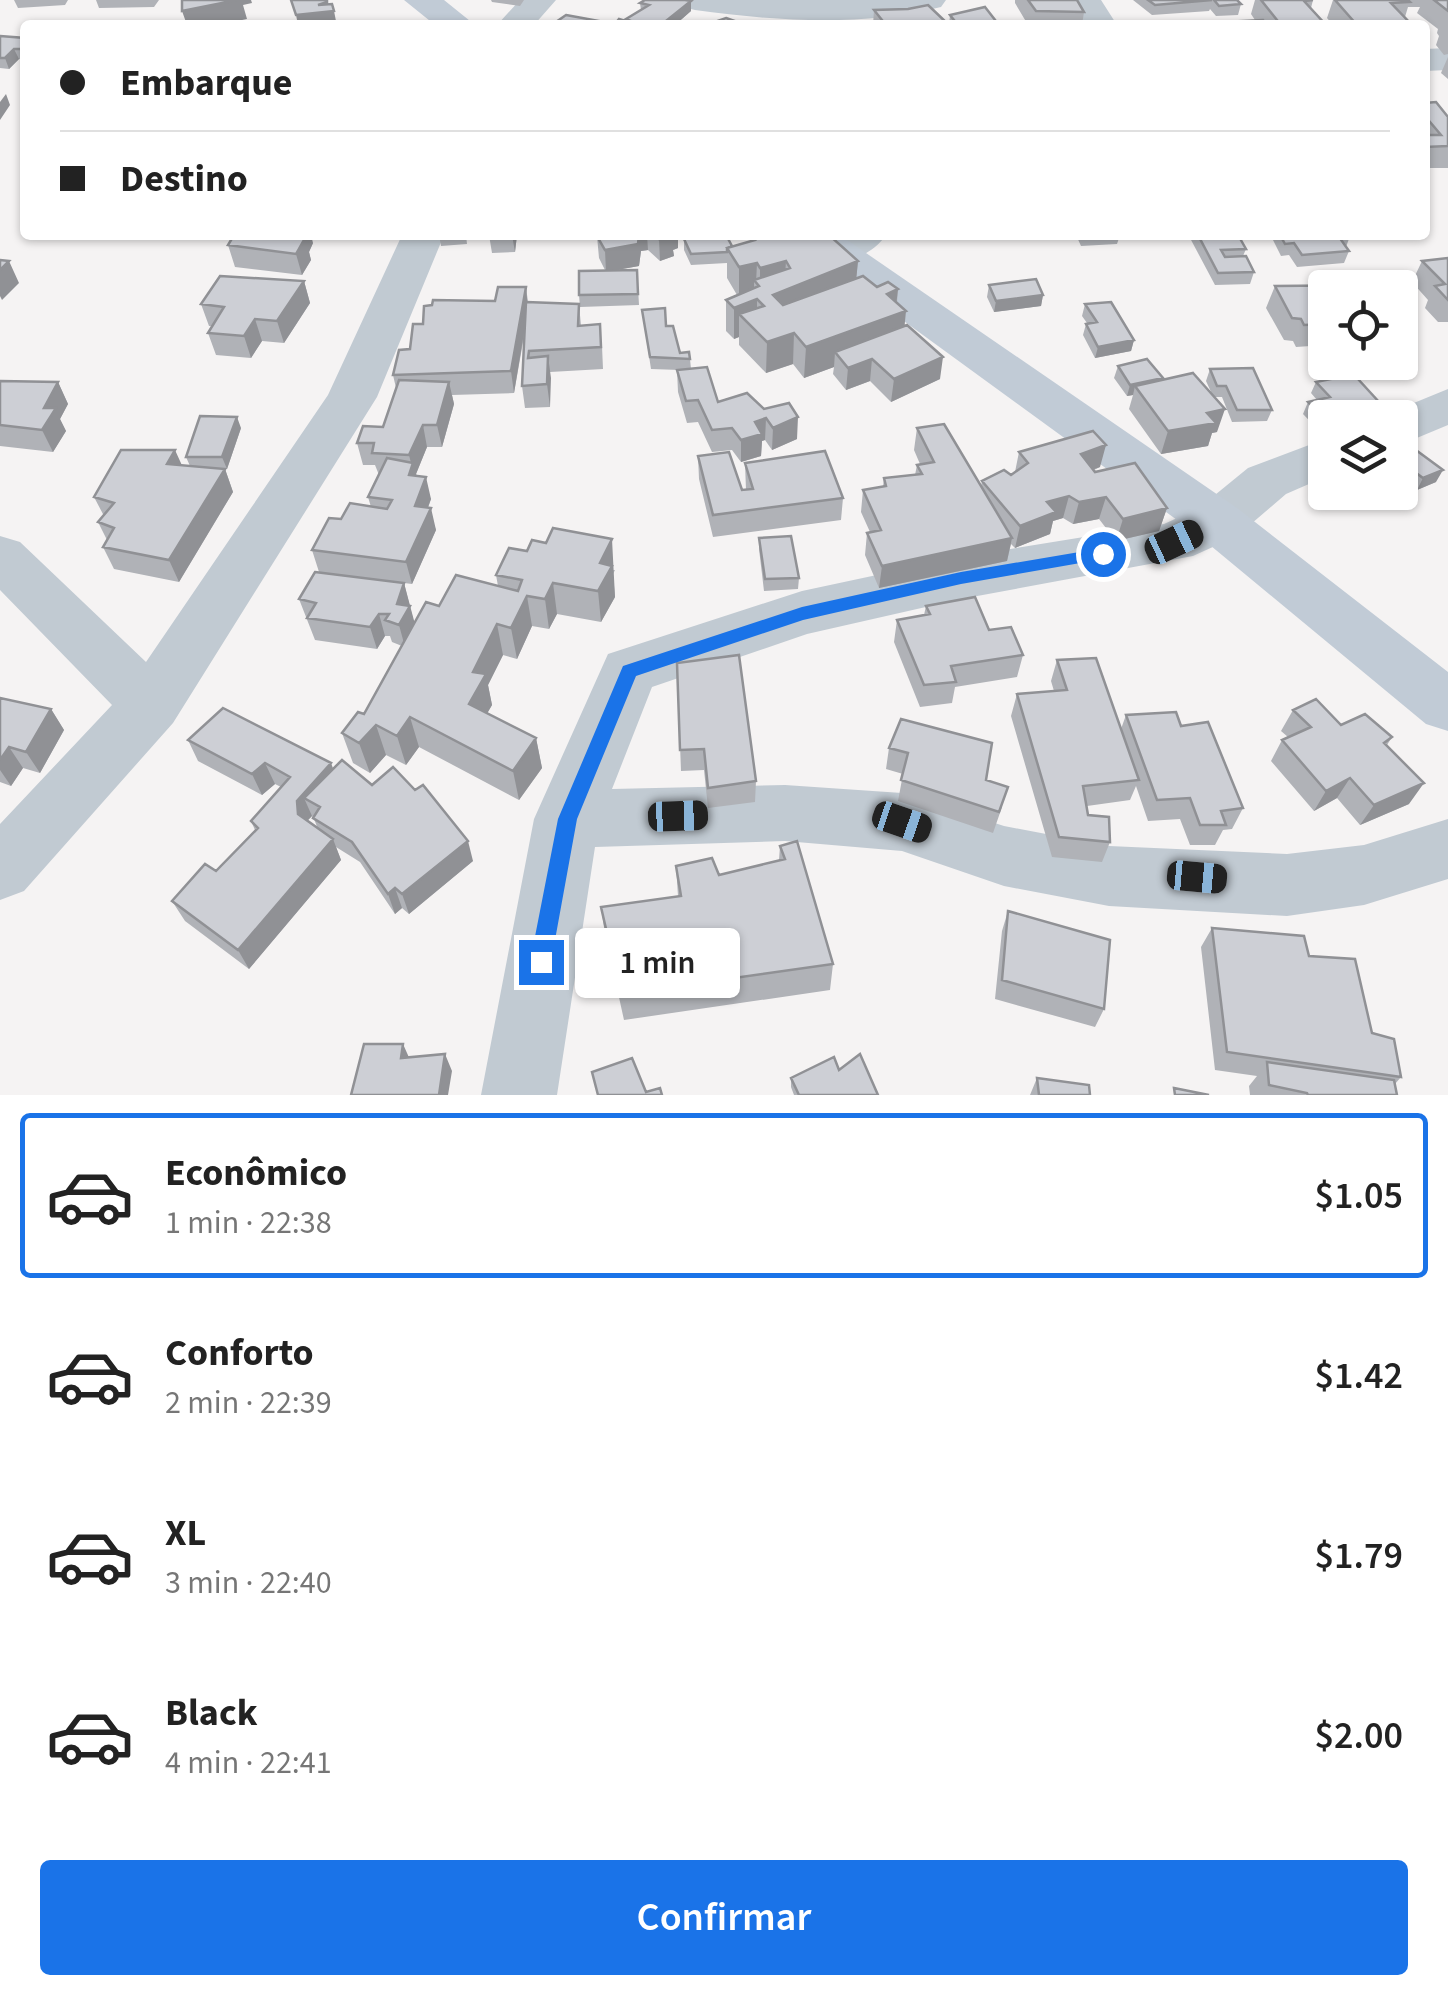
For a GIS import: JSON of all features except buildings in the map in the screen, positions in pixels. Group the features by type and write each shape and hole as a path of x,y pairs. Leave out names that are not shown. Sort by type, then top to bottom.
{"street":[{"path":"421,0 451,20"},
{"path":"519,20 539,0"},
{"path":"695,0 740,8 804,9 929,0"},
{"path":"0,870 151,705 352,397 421,240"},
{"path":"835,240 1218,522 1448,706"},
{"path":"1418,419 1448,405"},
{"path":"519,1095 568,819 629,671 802,613 961,578 1174,542 1218,522 1266,481 1308,465"},
{"path":"0,556 151,705"},
{"path":"568,819 785,813 902,822 1004,856 1109,876 1287,885 1364,875 1448,849"}],"route":[{"path":"541,962 568,819 629,671 802,613 961,578 1103,554"}]}
